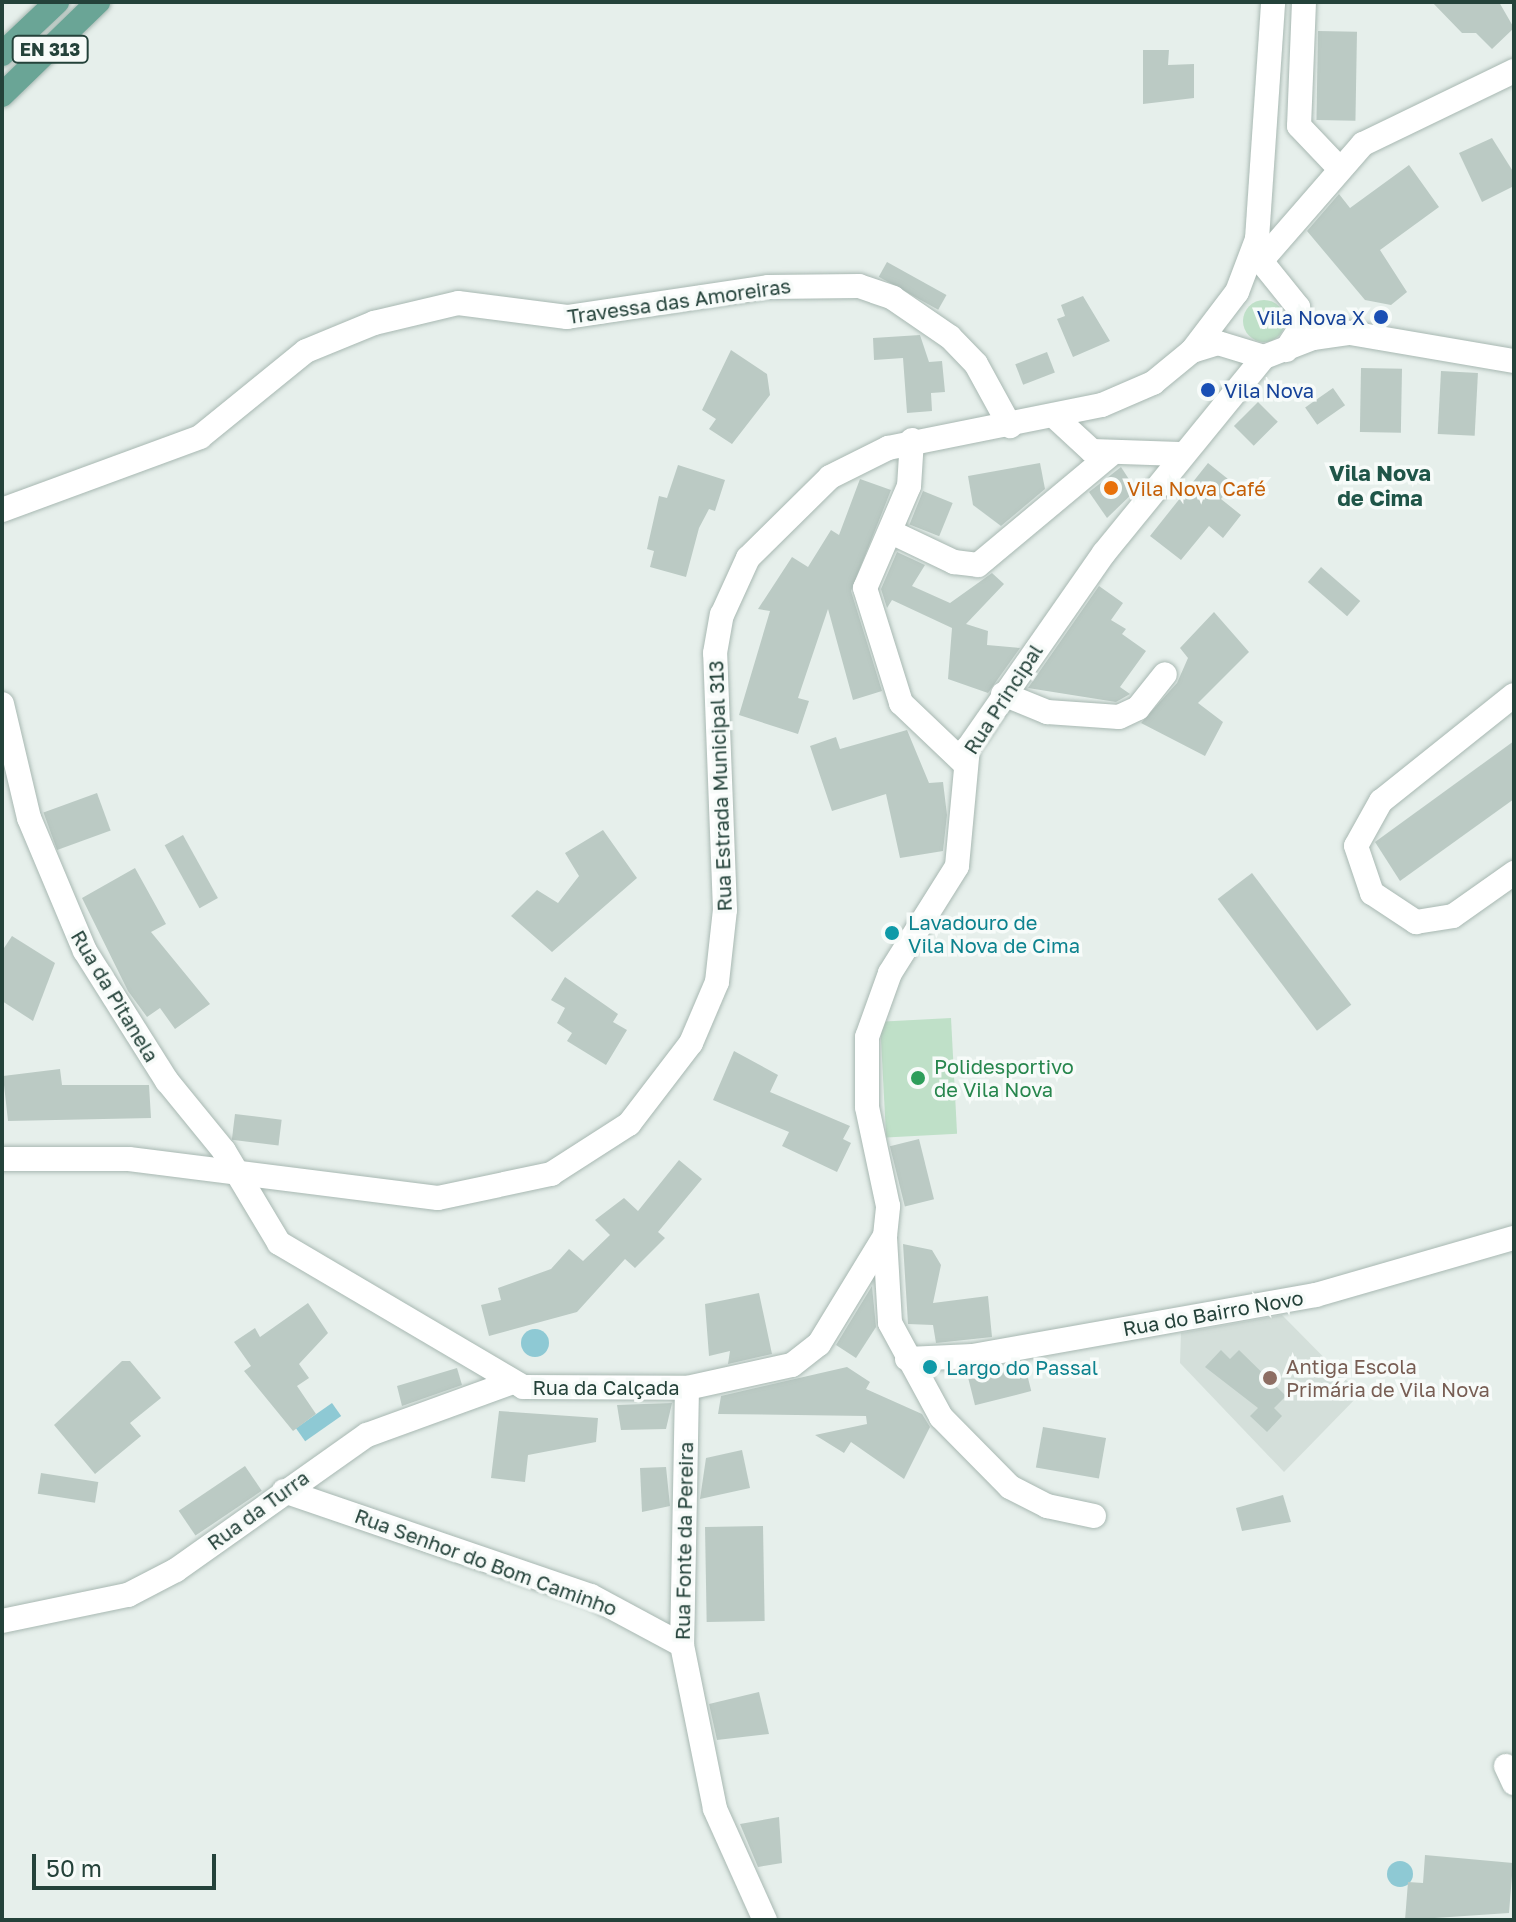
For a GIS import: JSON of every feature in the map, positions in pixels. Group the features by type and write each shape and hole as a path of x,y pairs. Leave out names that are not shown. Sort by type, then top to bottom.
{"main road":[{"name":"EN 313","path":"2,54 57,2"},
{"name":"EN 313","path":"2,95 98,2"}],"street":[{"name":"Rua Estrada Municipal 313","path":"2,1159 129,1159 403,1197 464,1196 551,1174 629,1124 691,1043 723,950 713,693 715,653 733,588 758,545 797,504 830,477 912,440 1055,417 1139,390 1192,351 1237,292 1259,249 1273,2"},
{"path":"1304,2 1299,126 1339,168"},
{"path":"1264,352 1299,330 1291,298 1259,249 1339,168 1378,134 1514,71"},
{"path":"1237,292 1256,282 1291,298 1350,333 1514,361"},
{"name":"Travessa das Amoreiras","path":"2,510 200,437 306,351 374,323 458,303 567,317 768,287 859,286 893,298 950,337 976,364 1010,426"},
{"path":"1221,314 1264,352"},
{"path":"1192,351 1211,343 1264,352 1350,333"},
{"name":"Rua Principal","path":"1094,1516 1030,1499 991,1472 941,1417 907,1359 888,1315 885,1236 888,1206 867,1107 867,1037 890,973 957,866 963,762 1003,694 1180,454 1264,352"},
{"path":"1055,417 1083,448 1111,454 1180,454"},
{"path":"912,440 911,479 891,532 864,584 894,686 912,720 963,762"},
{"path":"891,532 954,562 978,565 1111,454"},
{"path":"1003,694 1047,712 1119,717 1138,708 1165,674"},
{"path":"1514,695 1381,801 1356,846 1372,893 1416,922 1453,916 1514,873"},
{"name":"Rua da Pitanela","path":"2,704 29,818 79,940 167,1081 239,1175"},
{"name":"Rua da Calçada","path":"239,1175 267,1230 286,1249 510,1383 687,1388 792,1365 811,1354 885,1236"},
{"name":"Rua do Bairro Novo","path":"907,1359 973,1356 1316,1295 1514,1238"},
{"name":"Rua da Turra","path":"2,1621 128,1595 176,1570 284,1491 385,1426 510,1383"},
{"name":"Rua Fonte da Pereira","path":"687,1388 682,1645 715,1809 765,1920"},
{"name":"Rua Senhor do Bom Caminho","path":"284,1491 591,1596 682,1645"}],"shaded area":[{"name":"Antiga Escola Primária de Vila Nova","path":"1282,1315 1360,1394 1284,1472 1180,1363 1181,1333"}],"green space":[{"path":"1264,300 1279,306 1285,321 1279,336 1264,342 1249,336 1243,321 1249,306"},
{"name":"Polidesportivo de Vila Nova","path":"951,1018 957,1134 886,1138 880,1022"}],"water":[{"path":"535,1329 545,1333 549,1343 545,1353 535,1357 525,1353 521,1343 525,1333"},
{"path":"332,1403 341,1416 305,1441 296,1428"},
{"path":"1400,1861 1409,1865 1413,1874 1409,1883 1400,1887 1391,1883 1387,1874 1391,1865"}],"building":[{"path":"1432,2 1499,2 1514,28 1492,49 1476,33 1462,33"},
{"path":"1318,31 1357,32 1355,121 1316,120"},
{"path":"1143,50 1169,50 1168,65 1194,64 1194,98 1143,104"},
{"path":"1492,138 1514,173 1514,186 1482,202 1459,153"},
{"path":"1409,165 1439,207 1380,250 1407,292 1391,305 1365,300 1307,231 1339,194 1350,208"},
{"path":"887,262 946,295 938,310 879,277"},
{"path":"1083,296 1110,341 1073,357 1057,319 1065,316 1061,305"},
{"path":"920,335 929,362 942,361 945,392 931,393 932,411 907,413 903,358 874,360 873,338"},
{"path":"731,350 767,374 770,395 732,444 709,429 716,419 702,410"},
{"path":"1047,352 1055,373 1023,385 1015,364"},
{"path":"1361,368 1402,369 1401,433 1360,432"},
{"path":"1441,371 1478,373 1475,436 1438,434"},
{"path":"1333,388 1345,405 1317,425 1305,408"},
{"path":"1258,402 1278,422 1254,446 1234,426"},
{"path":"1040,463 1045,489 1001,526 973,505 968,476"},
{"path":"1208,463 1233,483 1221,499 1241,515 1223,538 1209,526 1181,560 1150,536"},
{"path":"678,465 725,480 715,511 709,509 699,528 686,577 650,567 654,551 647,549 659,496 667,498"},
{"path":"1121,467 1136,490 1107,518 1089,492"},
{"path":"860,479 891,490 851,591 882,691 853,700 828,609 798,698 809,701 798,734 739,715 770,611 758,609 792,557 808,567 831,530 839,535"},
{"path":"923,491 953,503 939,536 910,524"},
{"path":"897,552 925,565 912,586 950,603 992,573 1004,584 966,624 988,631 987,645 1020,648 988,693 948,679 952,628 892,600 887,608 881,589"},
{"path":"1321,567 1360,601 1347,616 1308,582"},
{"path":"1099,586 1123,603 1111,620 1126,629 1122,634 1146,651 1120,687 1130,694 1116,702 1028,688"},
{"path":"1214,612 1249,652 1198,703 1223,722 1205,756 1141,723 1177,683 1188,658 1180,648"},
{"path":"907,730 929,783 943,782 947,815 943,851 900,858 886,794 832,811 810,746 836,737 840,749"},
{"path":"1514,741 1514,799 1400,881 1375,842"},
{"path":"97,793 111,831 57,850 43,812"},
{"path":"603,830 637,878 552,952 511,916 537,890 558,903 579,876 565,853"},
{"path":"183,835 218,898 200,908 165,845"},
{"path":"135,868 166,924 151,932 210,1004 175,1029 160,1008 147,1017 128,991 82,898"},
{"path":"1252,873 1351,1005 1317,1031 1218,899"},
{"path":"12,936 55,963 33,1021 2,1001 2,951"},
{"path":"565,977 618,1014 613,1022 627,1030 606,1065 567,1041 572,1033 557,1023 565,1008 551,1000"},
{"path":"734,1051 778,1075 770,1092 850,1126 843,1139 851,1143 837,1172 782,1146 789,1132 713,1100"},
{"path":"60,1069 62,1085 149,1085 151,1118 8,1121 3,1076"},
{"path":"235,1114 282,1120 278,1146 232,1140"},
{"path":"919,1139 934,1199 905,1206 890,1146"},
{"path":"679,1160 702,1179 658,1232 665,1238 635,1268 625,1259 577,1312 489,1336 481,1305 501,1300 498,1288 551,1269 569,1249 583,1261 610,1235 595,1220 624,1198 638,1211"},
{"path":"903,1244 932,1250 941,1265 933,1303 988,1296 992,1337 936,1343 933,1325 908,1324"},
{"path":"872,1286 876,1327 856,1358 836,1345"},
{"path":"759,1293 772,1354 728,1364 730,1351 709,1356 705,1304"},
{"path":"308,1303 328,1333 299,1364 309,1378 297,1386 316,1414 293,1431 244,1371 251,1366 234,1342 255,1328 260,1337"},
{"path":"1221,1350 1230,1359 1239,1350 1286,1396 1274,1408 1282,1416 1267,1432 1250,1416 1258,1408 1205,1367"},
{"path":"122,1361 130,1361 161,1398 130,1423 141,1436 95,1474 54,1425"},
{"path":"1024,1362 1031,1391 975,1405 968,1376"},
{"path":"847,1367 870,1382 866,1389 922,1414 930,1427 904,1479 851,1442 844,1453 815,1435 867,1424 866,1416 718,1414 721,1396"},
{"path":"457,1368 462,1385 402,1406 397,1386"},
{"path":"672,1403 666,1429 621,1430 617,1405"},
{"path":"499,1411 598,1418 596,1442 528,1455 525,1482 491,1478"},
{"path":"1043,1427 1106,1438 1099,1478 1036,1467"},
{"path":"742,1450 750,1488 700,1499 706,1458"},
{"path":"245,1466 262,1491 195,1536 179,1511"},
{"path":"666,1467 670,1506 642,1512 640,1468"},
{"path":"41,1473 98,1482 95,1503 38,1494"},
{"path":"1283,1495 1291,1522 1242,1531 1236,1508"},
{"path":"763,1526 765,1621 707,1622 705,1527"},
{"path":"759,1692 769,1734 717,1740 709,1704"},
{"path":"779,1817 782,1863 758,1867 740,1824"},
{"path":"1425,1855 1513,1863 1509,1913 1405,1920 1408,1882 1423,1883"}],"place":[{"name":"Vila Nova X","path":"1381,317"},
{"name":"Vila Nova","path":"1208,390"},
{"name":"Vila Nova Café","path":"1111,488"},
{"name":"Lavadouro de Vila Nova de Cima","path":"892,933"},
{"name":"Polidesportivo de Vila Nova","path":"918,1078"},
{"name":"Largo do Passal","path":"930,1367"},
{"name":"Antiga Escola Primária de Vila Nova","path":"1270,1378"}],"district":[{"name":"Vila Nova de Cima","path":"1380,484"}]}
